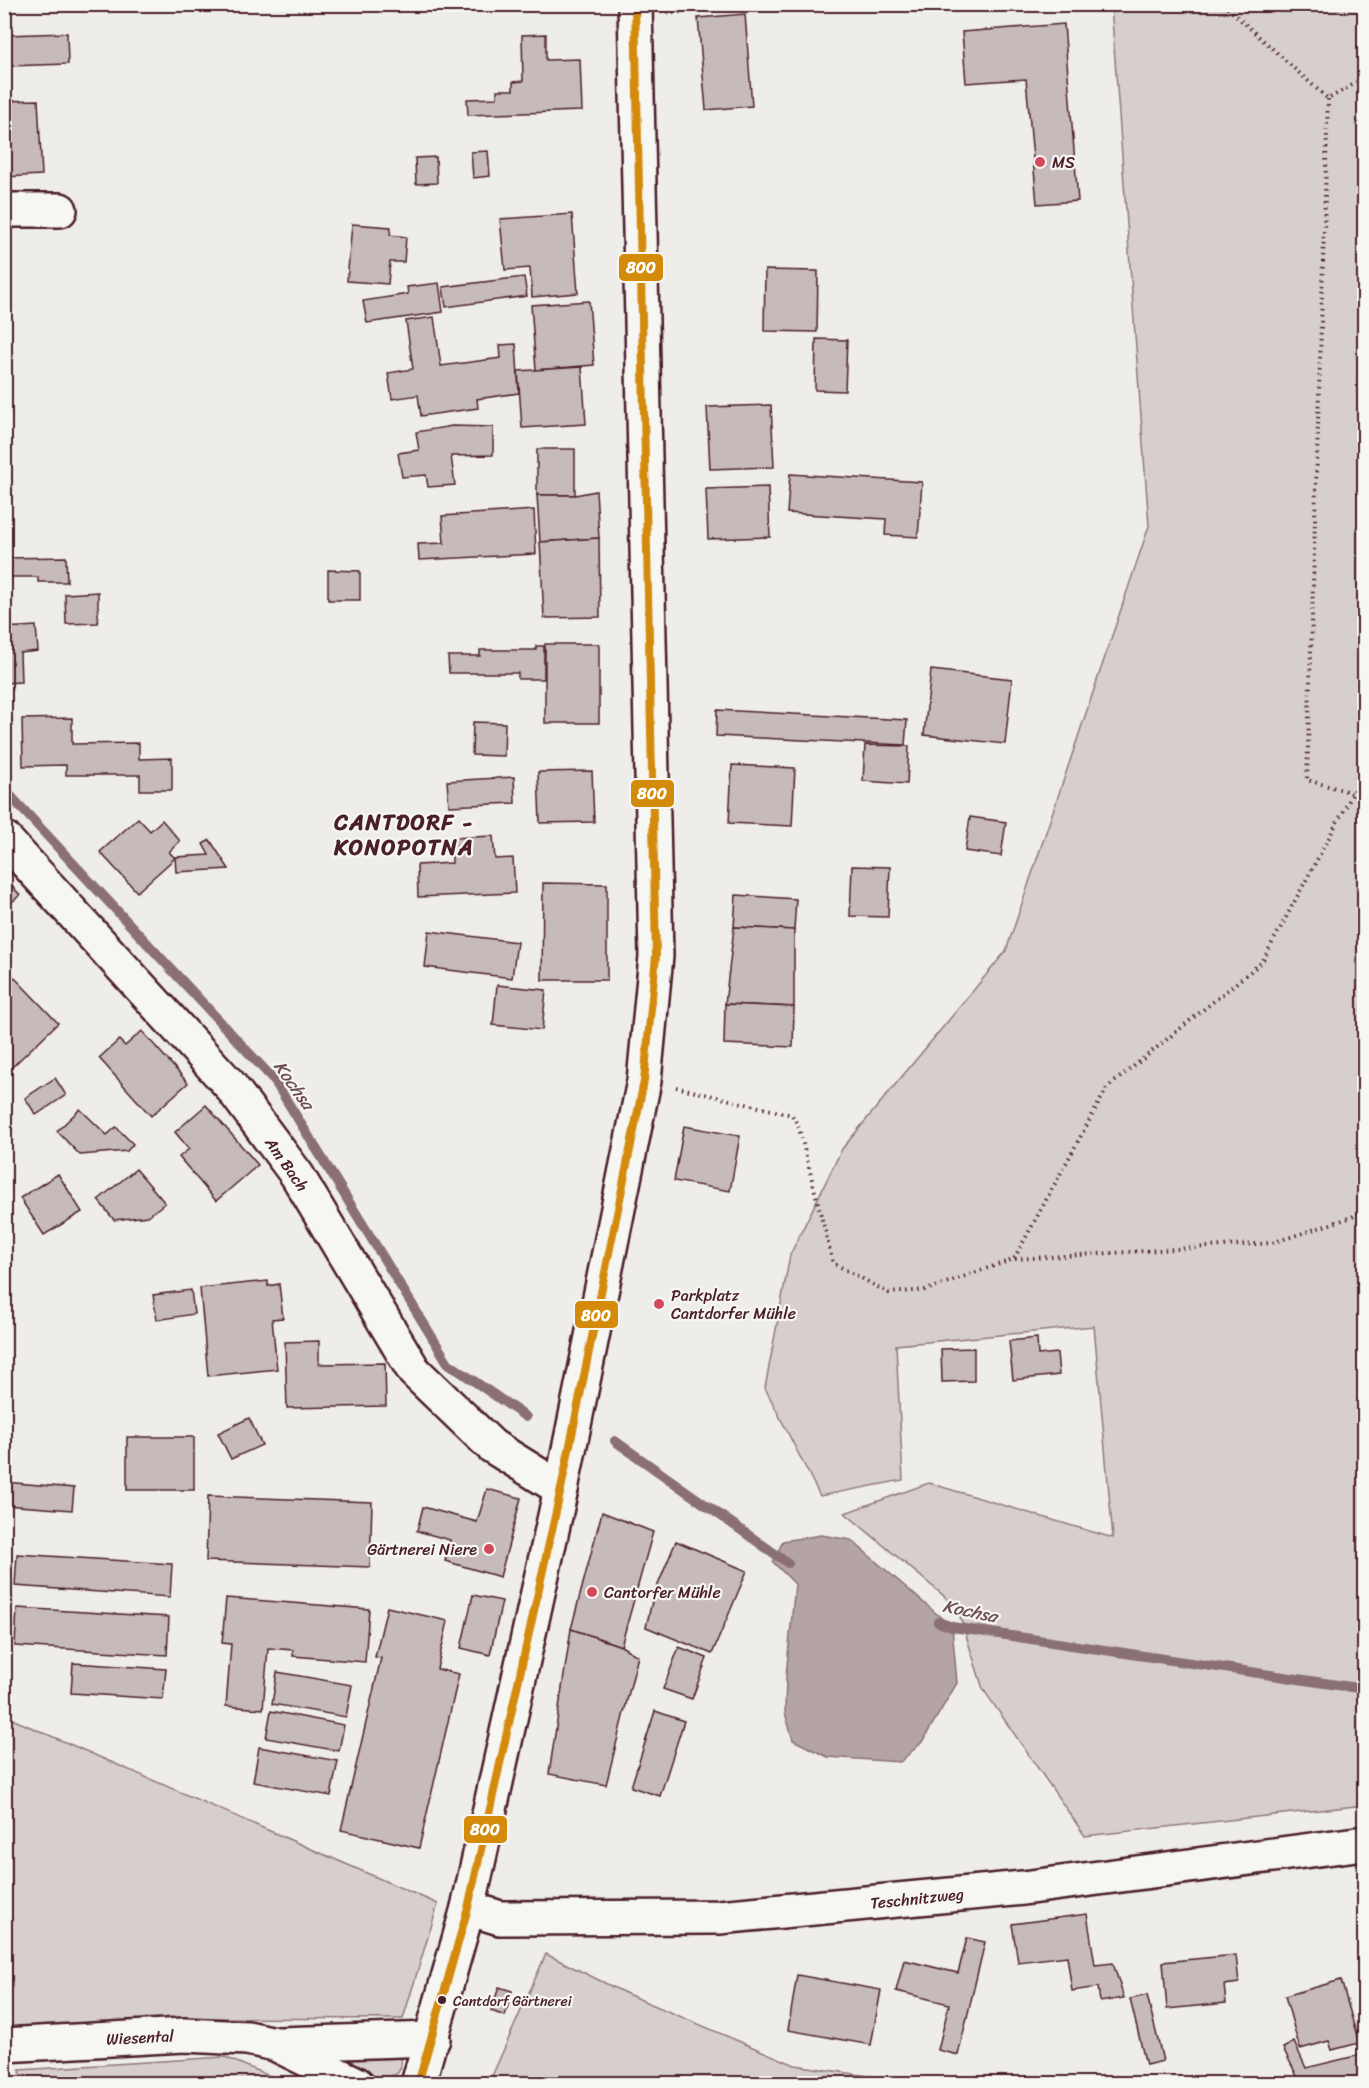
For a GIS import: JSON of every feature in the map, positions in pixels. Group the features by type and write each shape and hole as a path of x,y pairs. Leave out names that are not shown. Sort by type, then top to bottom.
{"street":[{"path":"418,2084 433,2038 468,1908 561,1489 644,1081 656,956 636,10"},
{"path":"4,210 60,210"},
{"name":"Am Bach","path":"4,838 229,1084 297,1175 414,1371 492,1446 561,1489"},
{"name":"Teschnitzweg","path":"468,1908 500,1918 719,1917 1023,1888 1365,1842"},
{"name":"Wiesental","path":"4,2045 184,2035 248,2038 275,2044 357,2084"},
{"name":"Wiesental","path":"275,2044 433,2038"}],"path":[{"path":"636,10 771,4"},
{"path":"1223,4 1328,99 1307,780 1353,793"},
{"path":"1328,99 1365,78"},
{"path":"1014,1259 1107,1088 1262,962 1353,793 1365,777"},
{"path":"644,1081 675,1086 792,1115 799,1128 833,1263 890,1293 926,1290 1014,1259 1272,1243 1352,1217 1365,1210"}],"shaded area":[{"path":"582,4 582,8 411,5"},
{"path":"1111,5 1364,5 1364,1805 1085,1836 983,1689 957,1607 845,1513 929,1483 1113,1538 1094,1326 896,1345 903,1480 820,1496 765,1388 790,1255 842,1149 1006,951 1149,526"},
{"path":"821,1535 851,1540 952,1627 957,1683 922,1742 900,1762 828,1757 793,1740 785,1713 786,1676 795,1584 773,1562 783,1541"},
{"path":"5,1716 438,1904 403,2019 192,2018 5,2034"},
{"path":"546,1954 625,1993 795,2065 915,2083 489,2083"},
{"path":"323,2054 400,2054 401,2063 396,2074 388,2077 378,2076 325,2062"},
{"path":"225,2057 286,2083 22,2083 20,2070"}],"building":[{"path":"745,14 752,106 706,110 698,18"},
{"path":"1064,24 1078,201 1037,204 1026,79 966,83 962,32"},
{"path":"67,33 68,64 7,66 6,35"},
{"path":"546,34 546,60 580,59 582,111 468,115 467,99 497,98 497,90 513,90 513,82 523,81 522,35"},
{"path":"38,100 42,175 4,177 4,101"},
{"path":"488,151 490,176 473,178 471,152"},
{"path":"436,157 437,183 416,184 415,158"},
{"path":"572,214 578,293 532,297 530,268 505,270 500,219"},
{"path":"352,224 391,227 390,235 406,237 404,262 390,262 388,284 347,281"},
{"path":"765,270 818,271 817,332 764,331"},
{"path":"524,277 527,296 446,307 443,287"},
{"path":"439,283 443,312 367,323 363,301 408,294 407,287"},
{"path":"589,301 594,365 536,370 531,305"},
{"path":"434,317 441,366 501,358 500,345 516,344 519,393 477,399 478,408 421,416 418,395 392,399 388,373 413,369 406,321"},
{"path":"816,339 847,340 845,391 815,390"},
{"path":"582,367 586,424 522,428 518,371"},
{"path":"771,405 774,467 710,469 707,407"},
{"path":"452,426 493,427 493,455 451,456 455,485 428,487 426,475 402,477 398,453 419,450 416,432"},
{"path":"537,449 575,449 575,495 537,495"},
{"path":"790,474 922,482 918,537 885,535 886,519 787,513"},
{"path":"768,487 770,537 708,539 706,489"},
{"path":"596,491 599,538 540,542 537,495 575,495"},
{"path":"534,510 536,554 419,560 418,544 444,543 442,516"},
{"path":"599,538 600,617 544,618 540,542"},
{"path":"66,557 67,582 38,582 38,577 4,577 4,558"},
{"path":"328,570 360,571 360,600 328,600"},
{"path":"98,592 98,623 66,624 65,594"},
{"path":"36,626 38,651 20,653 21,682 4,683 4,628"},
{"path":"545,644 599,644 599,723 545,723"},
{"path":"536,646 544,646 544,679 518,679 518,673 449,673 448,656 480,656 480,650 536,650"},
{"path":"931,670 1012,679 1005,744 924,735"},
{"path":"717,710 907,720 905,745 716,736"},
{"path":"72,718 72,744 139,743 139,759 172,758 172,790 140,790 140,775 66,775 66,765 23,766 22,719"},
{"path":"473,722 505,723 504,756 472,755"},
{"path":"865,745 909,746 907,784 863,781"},
{"path":"732,765 795,768 792,826 729,823"},
{"path":"592,771 594,822 540,823 538,772"},
{"path":"514,777 515,803 449,806 447,781"},
{"path":"970,817 1006,822 1001,856 965,851"},
{"path":"138,818 150,831 162,820 180,841 169,852 175,858 137,892 100,852"},
{"path":"493,836 495,859 513,858 515,893 418,897 417,865 452,863 451,838"},
{"path":"210,840 229,869 176,872 175,857 209,855 203,844"},
{"path":"852,866 890,867 888,917 850,916"},
{"path":"4,877 20,895 4,909"},
{"path":"543,883 607,884 607,980 542,980"},
{"path":"736,895 796,899 794,930 734,927"},
{"path":"734,927 794,930 794,1007 725,1004"},
{"path":"429,931 517,942 512,978 425,967"},
{"path":"13,976 58,1023 8,1071 4,1067 4,985"},
{"path":"497,985 546,990 542,1030 493,1025"},
{"path":"725,1004 794,1007 793,1047 724,1044"},
{"path":"142,1031 188,1083 151,1116 99,1058 119,1040 125,1046"},
{"path":"55,1078 66,1095 36,1115 25,1098"},
{"path":"206,1105 258,1165 216,1201 179,1157 189,1149 175,1132"},
{"path":"80,1109 107,1135 116,1127 133,1144 127,1151 80,1155 57,1131"},
{"path":"684,1126 740,1136 730,1191 674,1181"},
{"path":"136,1169 165,1203 148,1216 114,1220 98,1200"},
{"path":"58,1174 82,1212 44,1235 20,1198"},
{"path":"268,1281 268,1286 279,1284 283,1318 272,1319 277,1369 208,1376 200,1288"},
{"path":"191,1290 194,1314 157,1320 153,1295"},
{"path":"1037,1338 1038,1355 1057,1353 1059,1375 1013,1380 1009,1341"},
{"path":"319,1341 319,1364 385,1363 386,1406 287,1408 285,1342"},
{"path":"974,1348 974,1381 942,1382 941,1349"},
{"path":"249,1418 262,1445 231,1459 218,1433"},
{"path":"127,1437 194,1437 194,1490 127,1490"},
{"path":"4,1482 74,1488 72,1510 4,1505"},
{"path":"487,1489 521,1498 500,1577 445,1561 450,1540 417,1531 423,1507 477,1522"},
{"path":"208,1496 372,1502 370,1567 206,1561"},
{"path":"602,1512 653,1532 621,1646 571,1629"},
{"path":"676,1541 747,1571 712,1654 646,1627 653,1597"},
{"path":"17,1554 172,1564 170,1597 15,1586"},
{"path":"473,1595 502,1601 490,1655 461,1648"},
{"path":"226,1598 369,1609 365,1662 293,1656 293,1650 268,1648 263,1709 226,1706 231,1644 222,1643"},
{"path":"387,1607 448,1621 437,1669 459,1674 419,1848 341,1830 381,1658 375,1657"},
{"path":"17,1608 169,1617 167,1655 15,1646"},
{"path":"571,1629 621,1646 638,1656 606,1785 549,1774"},
{"path":"679,1647 707,1658 692,1699 663,1689"},
{"path":"73,1663 166,1669 163,1699 71,1693"},
{"path":"277,1672 352,1685 346,1717 272,1704"},
{"path":"271,1711 344,1725 339,1751 266,1738"},
{"path":"655,1711 684,1721 660,1796 631,1787"},
{"path":"259,1747 338,1761 331,1796 253,1782"},
{"path":"1087,1914 1095,1965 1113,1963 1124,1998 1100,2002 1098,1987 1072,1991 1067,1956 1018,1962 1012,1924"},
{"path":"967,1938 985,1942 958,2055 938,2050 949,2004 896,1991 904,1960 958,1973"},
{"path":"1236,1955 1239,1983 1224,1985 1226,2003 1167,2009 1163,1962"},
{"path":"797,1975 881,1990 871,2045 788,2030"},
{"path":"1341,1980 1359,2043 1332,2050 1329,2041 1300,2049 1285,1996"},
{"path":"499,1987 512,1991 505,2016 491,2011"},
{"path":"1147,1995 1163,2061 1146,2065 1130,1999"},
{"path":"1294,2042 1306,2068 1364,2054 1364,2081 1353,2084 1316,2084 1315,2081 1301,2084 1283,2048"}],"waterway":[{"name":"Kochsa","path":"4,789 274,1080 448,1363 526,1417"},
{"name":"Kochsa","path":"615,1441 788,1563"},
{"name":"Kochsa","path":"938,1622 952,1627 1364,1689"}],"transit line":[{"name":"800","path":"418,2084 468,1908 561,1489 644,1081 656,956 635,4"}],"place":[{"name":"MS","path":"1040,162"},
{"name":"Parkplatz Cantdorfer Mühle","path":"659,1304"},
{"name":"Gärtnerei Niere","path":"489,1549"},
{"name":"Cantorfer Mühle","path":"592,1592"},
{"name":"Cantdorf Gärtnerei","path":"442,2000"}],"district":[{"name":"CANTDORF - KONOPOTNA","path":"404,834"}]}
